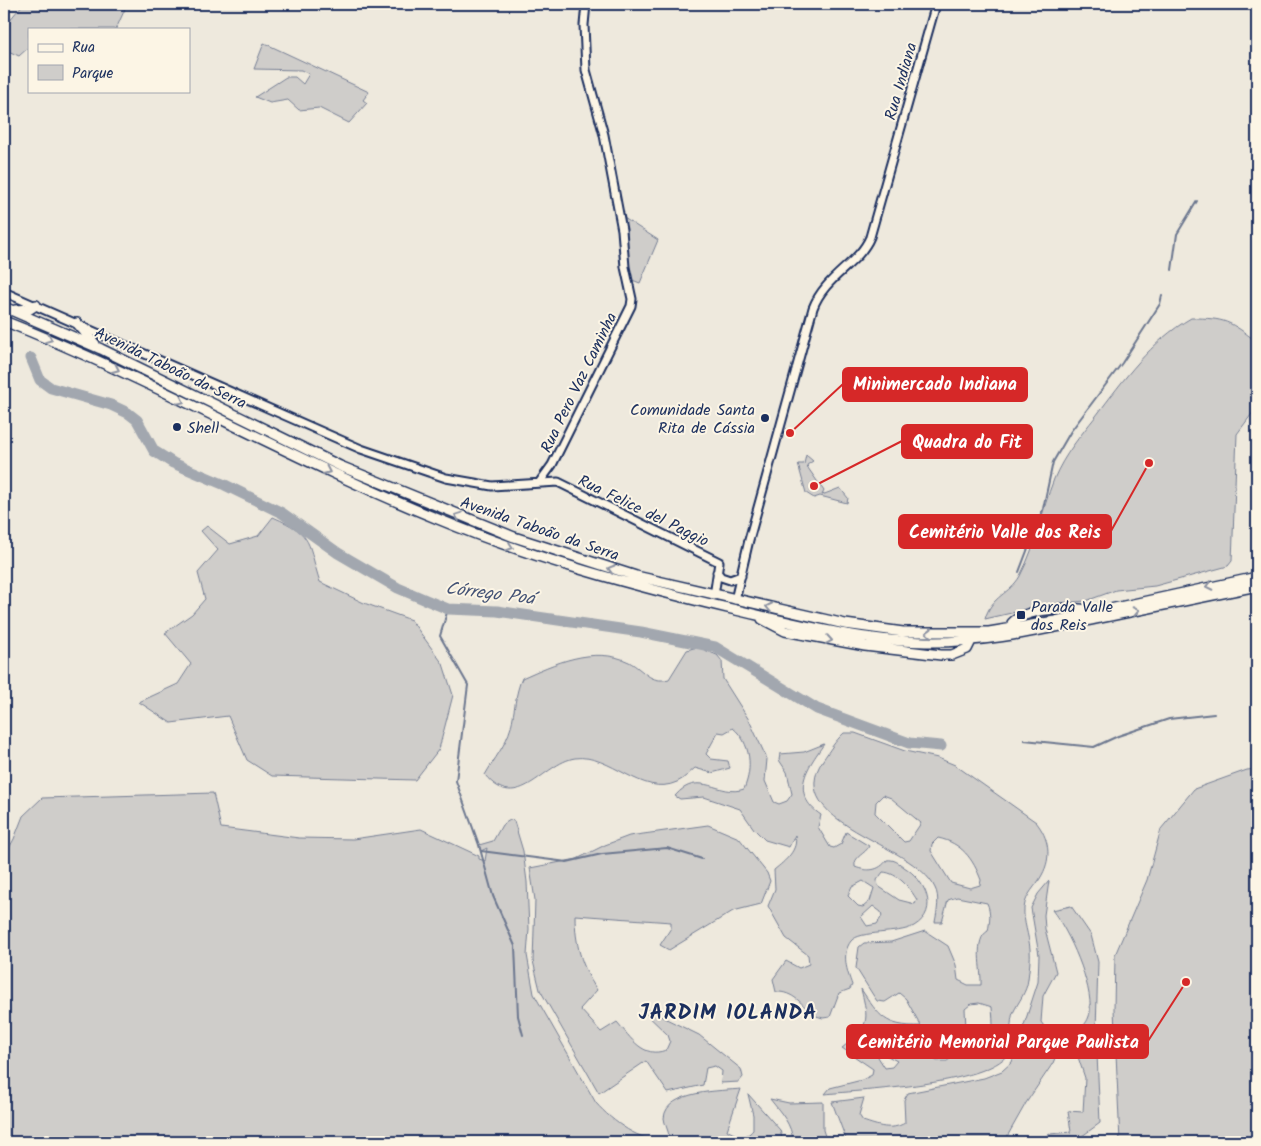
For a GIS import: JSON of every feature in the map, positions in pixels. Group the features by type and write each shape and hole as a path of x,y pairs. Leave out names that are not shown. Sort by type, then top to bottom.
{"highway":[{"path":"8,309 30,309 36,305"},
{"name":"Avenida Taboão da Serra","path":"8,309 101,349 340,466 444,510 578,560 714,596 876,629 973,636 983,640 1100,610 1257,577"},
{"name":"Avenida Taboão da Serra","path":"4,321 95,360 325,470 436,519 535,556 680,597 855,635 926,642 1013,633 1088,621 1257,586"},
{"path":"77,323 101,349"},
{"path":"751,613 786,631 917,653 952,655 967,649 973,636"}],"street":[{"name":"Rua Pero Vaz Caminha","path":"539,483 549,471 631,306 632,298 625,267 622,230 604,135 586,70 584,25 586,4"},
{"name":"Rua Indiana","path":"735,600 813,308 827,284 868,241 936,4"},
{"path":"4,292 77,323 240,398 381,457 446,478 492,486 505,487 558,482"},
{"path":"549,471 558,482"},
{"name":"Rua Felice del Paggio","path":"558,482 719,562 717,572"},
{"path":"717,572 721,577 730,580 741,576"},
{"path":"714,596 717,572"}],"green space":[{"path":"23,4 116,4 125,9 116,28 28,28 28,48 19,56 4,49 4,27"},
{"path":"264,43 369,92 363,100 367,103 349,123 319,108 299,110 288,100 270,103 255,97 286,77 295,77 303,84 309,74 301,70 254,69"},
{"path":"624,218 658,240 640,283 627,278"},
{"path":"1191,318 1227,322 1257,342 1257,407 1237,434 1232,561 1228,566 1155,586 1116,590 1086,601 1051,604 985,619 996,600 1020,576 1031,552 1054,479 1073,446 1139,362 1163,338"},
{"path":"806,455 813,461 807,465 824,491 822,495 840,488 848,498 847,503 820,496 814,498 806,493 798,464 804,464"},
{"path":"273,517 287,523 303,535 310,549 320,582 364,603 411,620 443,664 453,695 439,749 415,780 272,776 247,760 228,716 171,723 139,702 178,684 191,664 165,633 192,614 205,599 198,573 218,550 201,531 207,526 230,544 258,536"},
{"path":"697,647 717,655 722,661 723,679 749,720 767,759 765,781 774,802 779,804 787,801 792,794 787,772 779,760 780,754 804,752 824,744 807,771 803,789 811,807 821,815 818,827 830,847 834,848 841,844 846,832 869,846 856,860 855,867 864,870 873,869 884,864 887,860 894,861 918,879 927,895 927,912 914,926 899,931 862,935 851,941 846,951 846,957 852,985 850,989 839,993 830,1017 823,1018 813,1015 793,996 776,992 773,979 786,961 799,968 809,964 808,955 786,938 768,906 775,889 774,870 787,859 793,850 796,840 795,835 789,847 765,840 754,829 740,809 704,797 680,799 675,796 684,788 693,784 710,785 735,791 744,789 749,773 749,756 744,741 733,728 724,733 718,732 706,754 711,759 728,761 730,768 712,773 695,768 680,781 664,785 651,784 639,780 588,758 575,758 563,762 520,789 508,790 497,786 485,775 509,734 522,678 560,662 574,658 602,655 616,657 629,662 657,680 669,679 687,650","holes":["883,872 899,878 917,900 915,904 899,900 878,886 877,880","863,881 874,888 870,901 863,907 858,906 848,896 852,887","873,906 881,912 882,916 877,924 867,926 861,917"]},
{"path":"844,733 855,733 905,751 938,758 955,765 1036,822 1044,834 1048,848 1047,861 1040,879 1027,898 1024,908 1030,964 1024,993 1013,1013 1009,1051 1008,1054 995,1064 975,1073 894,1088 825,1094 830,1088 862,1080 872,1075 873,1069 842,1048 858,1034 865,1022 866,1016 861,989 878,1013 884,1018 899,1024 921,1026 906,999 899,993 885,1002 877,1001 856,968 859,947 864,943 891,942 925,931 948,946 956,965 958,980 968,985 981,985 979,948 983,935 988,931 990,920 987,903 957,897 948,900 942,922 935,922 938,905 937,892 922,872 903,858 855,831 834,816 820,801 815,782 823,760","holes":["883,795 891,798 921,823 909,841 904,842 875,813 876,802","938,838 946,840 966,853 981,880 980,885 970,888 951,883 931,851 932,844","979,1003 992,1007 992,1035 987,1051 970,1052 967,1047 965,1009 971,1004","934,1038 940,1038 950,1053 950,1059 947,1061 937,1061 930,1057 929,1049","882,1053 897,1061 892,1067 885,1068 878,1057"]},
{"path":"1257,769 1257,1142 1120,1142 1114,1009 1115,955 1147,880 1161,829 1194,789 1247,770"},
{"path":"213,793 221,828 299,838 353,839 421,829 479,856 479,859 485,861 487,848 481,851 479,845 493,841 502,825 510,820 514,821 523,851 527,882 529,929 527,955 534,994 596,1103 610,1117 628,1130 646,1138 666,1141 669,1137 664,1118 667,1109 674,1102 696,1094 741,1089 727,1130 744,1136 753,1130 753,1115 748,1094 780,1130 783,1142 4,1142 4,857 14,839 23,816 42,798"},
{"path":"708,825 739,838 767,873 770,881 761,904 733,911 669,950 660,945 671,928 671,922 575,915 576,935 580,954 591,981 597,990 580,1009 601,1032 617,1022 644,1049 651,1052 666,1050 670,1041 668,1035 642,1010 646,1009 699,1035 741,1069 743,1077 739,1082 721,1083 722,1071 715,1066 706,1068 703,1085 668,1093 646,1061 599,1093 540,990 533,961 535,900 530,868 577,859 629,836"},
{"path":"1049,881 1044,915 1045,929 1056,972 1043,996 1041,1022 1046,1029 1055,1033 1059,1048 1053,1063 1026,1103 1004,1142 847,1142 832,1102 864,1098 859,1115 863,1121 879,1126 895,1127 905,1123 904,1100 908,1093 984,1078 1002,1071 1012,1062 1038,982 1039,955 1031,908 1038,894"},
{"path":"1071,906 1091,935 1098,962 1096,1031 1100,1123 1074,1142 1035,1142 1050,1134 1071,1132 1068,1111 1083,1112 1085,1078 1078,1057 1064,1030 1080,1029 1084,1026 1090,1012 1090,1001 1084,973 1072,944 1052,910"},
{"path":"770,1099 789,1103 823,1102 823,1130 827,1142 793,1142 788,1124"}],"waterway":[{"path":"1172,270 1177,234 1197,201"},
{"path":"1019,572 1043,509 1053,462 1071,431 1122,363 1160,304 1162,295"},
{"name":"Córrego Poá","path":"31,358 40,380 51,388 111,405 128,413 137,420 154,451 173,463 225,485 282,513 338,553 398,588 426,600 448,609 497,611 641,632 715,647 817,709 909,743 941,746"},
{"path":"448,609 440,636 468,685 456,781 479,845 493,896 515,946 518,1016 523,1035"},
{"path":"1024,740 1094,747 1118,736 1169,719 1214,714"},
{"path":"481,851 567,862 602,854 667,848 702,859"}],"place":[{"name":"Comunidade Santa Rita de Cássia","path":"765,418"},
{"name":"Shell","path":"177,427"},
{"name":"Minimercado Indiana","path":"790,433"},
{"name":"Cemitério Valle dos Reis","path":"1149,463"},
{"name":"Quadra do Fit","path":"814,486"},
{"name":"Parada Valle dos Reis","path":"1021,615"},
{"name":"Cemitério Memorial Parque Paulista","path":"1186,982"}],"district":[{"name":"JARDIM IOLANDA","path":"728,1012"}]}
